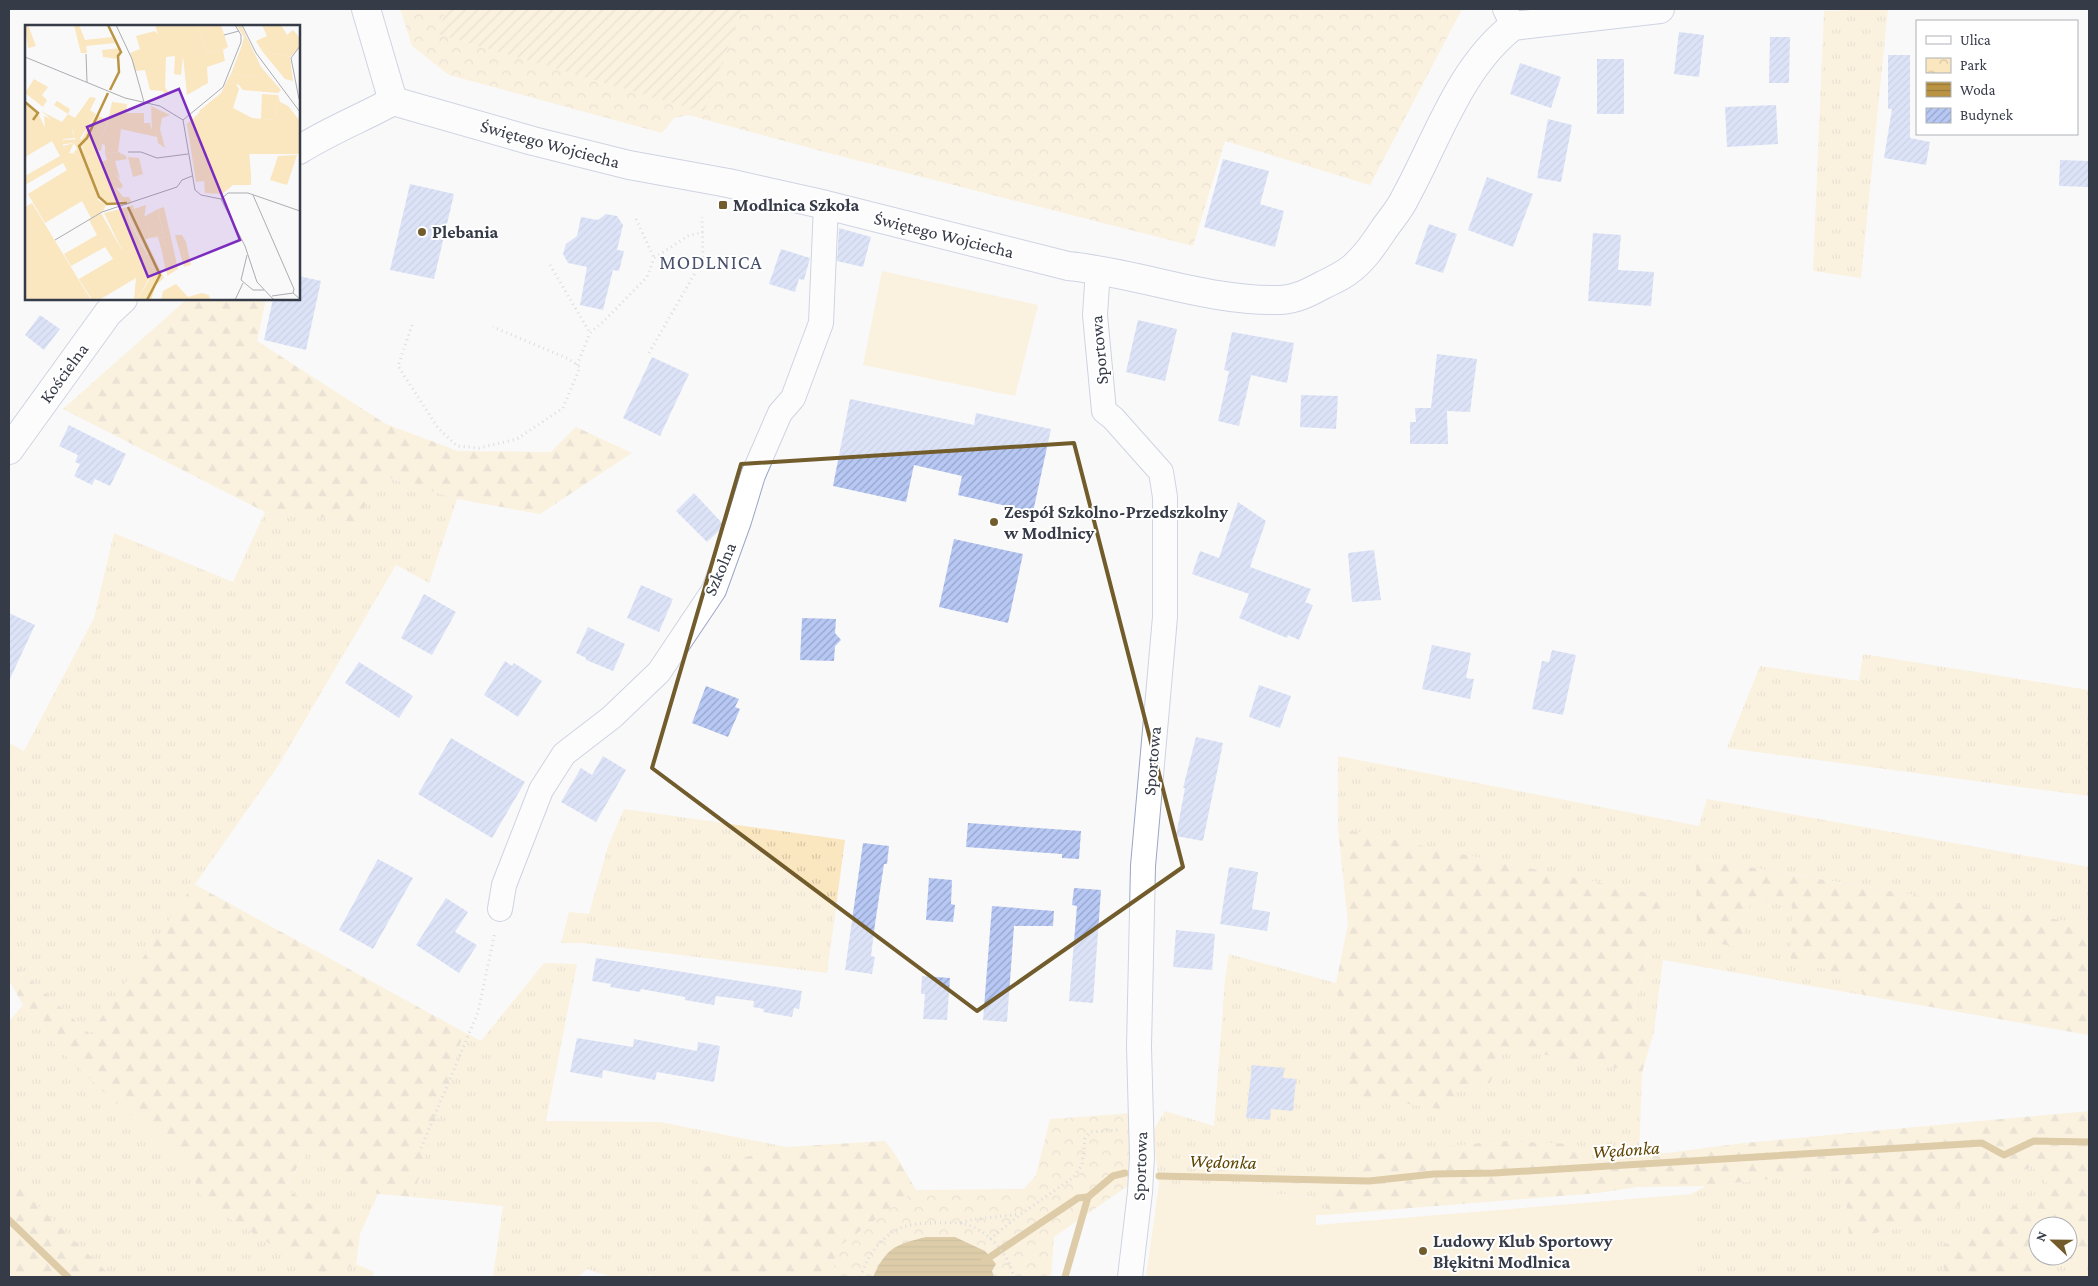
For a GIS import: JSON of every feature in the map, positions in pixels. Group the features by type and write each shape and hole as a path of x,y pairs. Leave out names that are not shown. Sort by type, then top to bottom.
{"street":[{"path":"300,149 321,136 348,125 394,101 366,9"},
{"path":"1509,17 1660,9"},
{"name":"Świętego Wojciecha","path":"394,101 533,141 629,165 728,183 826,205 1068,266 1098,269 1199,293 1258,300 1283,300 1300,297 1348,272 1373,246 1404,200 1457,95 1473,70 1502,35 1509,17"},
{"name":"Szkolna","path":"500,909 504,885 541,790 564,754 612,716 659,672 714,590 739,521 753,475 780,413 793,398 821,323 826,205"},
{"name":"Sportowa","path":"1098,269 1095,316 1104,411 1113,418 1161,472 1166,497 1164,617 1143,866 1139,1046 1140,1192 1130,1277"},
{"name":"Kościelna","path":"9,450 108,312 122,300"}],"path":[{"path":"649,353 703,259 702,217"},
{"path":"636,219 654,258"},
{"path":"577,365 590,333 604,322 647,277 654,258 688,236 702,232"},
{"path":"550,265 590,333"},
{"path":"412,325 398,366 438,428 458,446 478,448 517,439 563,408 580,367 569,358 493,327"},
{"path":"420,1148 478,1012 500,909"},
{"path":"990,1239 1021,1214 1074,1177 1082,1165 1085,1139 1090,1132 1141,1129"},
{"path":"860,1277 872,1250 894,1231 914,1223 961,1223 969,1220 1021,1214"},
{"path":"961,1223 979,1230 996,1244 1006,1257 1014,1277"}],"highlighted area":[{"path":"1074,443 1183,867 977,1011 652,768 741,464"}],"green space":[{"path":"400,9 1462,9 1370,185 1225,141 1193,246 840,156 688,115 674,118 662,133 449,75 412,46"},
{"path":"446,9 742,9 704,112 438,34"},
{"path":"1888,9 1861,278 1813,271 1824,11"},
{"path":"882,271 1038,305 1015,396 863,365"},
{"path":"186,300 266,300 257,341 386,424 458,451 551,452 576,427 632,453 540,514 457,499 374,473 360,524 320,517 265,512 63,409"},
{"path":"373,473 457,499 429,583 396,565 278,766 90,1034 19,969 9,977 9,743 24,751 94,618 114,533 233,582 265,512 320,517 360,524"},
{"path":"1863,654 2089,690 2089,796 1727,748 1760,666 1859,681"},
{"path":"1338,756 1699,826 1707,799 2089,867 2089,925 1697,858 1750,900 1793,906 1791,959 1855,978 1863,995 1663,960 1654,1031 1631,1019 1662,896 1338,828"},
{"path":"624,809 845,840 827,973 583,943 561,943 569,912 589,914 608,846"},
{"path":"1338,828 1662,896 1631,1018 1654,1031 1642,1073 1504,1047 1490,1083 1457,1087 1452,1111 1365,1097 1347,1081 1352,1043 1336,983 1348,924"},
{"path":"1696,858 2089,925 2089,1035 1863,995 1854,978 1791,959 1792,906 1751,900 1741,948 1697,939"},
{"path":"194,884 464,1032 413,1197 378,1194 308,1151 284,1188 360,1234 356,1264 331,1277 323,1277 205,1203 185,1160 111,1099 58,1048 23,1005 9,980 9,977 19,969 90,1034"},
{"path":"1229,954 1336,983 1352,1043 1347,1081 1457,1087 1490,1083 1504,1047 1642,1073 1639,1156 1590,1163 1335,1177 1325,1215 1316,1215 1316,1197 1159,1184 1153,1131 1165,1111 1214,1126 1225,980"},
{"path":"544,963 577,964 546,1121 660,1122 787,1147 696,1169 697,1277 652,1277 651,1275 618,1277 587,1269 578,1277 493,1277 503,1206 413,1197 464,1032 481,1041"},
{"path":"23,1005 58,1048 111,1099 185,1160 205,1203 323,1277 112,1277 9,1178 9,1021"},
{"path":"2089,1111 2089,1256 2078,1259 2078,1216 2028,1216 2028,1266 2053,1266 2013,1277 1946,1277 1939,1248 2050,1187 2032,1166 1930,1221 1849,1239 1844,1171 1706,1186 1637,1187 1598,1193 1325,1215 1335,1177 1360,1156 1499,1141 1577,1144 1590,1163 1744,1143"},
{"path":"1134,1113 1132,1183 1054,1237 1051,1277 833,1277 836,1249 916,1190 1024,1189 1036,1175 1050,1119"},
{"path":"885,1141 895,1154 916,1190 836,1249 833,1277 697,1277 696,1169 787,1147"},
{"path":"308,1151 378,1194 360,1234 284,1189"},
{"path":"2032,1166 2051,1187 1939,1248 1946,1277 1698,1277 1691,1194 1706,1186 1844,1171 1849,1239 1930,1221"},
{"path":"9,1178 16,1184 112,1277 9,1277"},
{"name":"Ludowy Klub Sportowy Błękitni Modlnica","path":"1159,1184 1316,1197 1316,1225 1691,1194 1698,1277 1146,1277"},
{"path":"2089,1256 2089,1277 2013,1277 2053,1266 2078,1266 2078,1259"},
{"path":"356,1264 374,1272 372,1277 331,1277"}],"water":[{"path":"926,1237 955,1237 985,1251 996,1264 992,1271 994,1277 873,1277 883,1259 893,1249 907,1242"}],"building":[{"path":"1679,32 1704,35 1699,77 1674,74"},
{"path":"1770,37 1790,37 1789,83 1769,83"},
{"path":"1888,55 1910,55 1910,138 1930,142 1926,165 1884,158 1892,109 1888,109"},
{"path":"1597,59 1624,59 1624,114 1597,114"},
{"path":"1520,63 1561,77 1551,108 1510,94"},
{"path":"1776,105 1778,144 1727,147 1725,107"},
{"path":"1548,119 1572,125 1561,182 1537,178"},
{"path":"1223,159 1269,171 1260,204 1284,211 1275,247 1204,227"},
{"path":"2060,160 2089,161 2089,187 2059,186"},
{"path":"1487,177 1533,194 1513,247 1468,230"},
{"name":"Plebania","path":"410,184 454,194 434,279 390,270"},
{"path":"606,214 617,216 623,225 617,250 624,251 619,271 613,270 603,310 580,305 587,267 568,263 563,254 566,244 577,236 581,217 598,220"},
{"path":"1429,224 1457,234 1443,273 1415,264"},
{"path":"839,228 871,237 863,267 837,261"},
{"path":"1593,233 1621,235 1618,270 1654,272 1651,306 1588,301"},
{"path":"781,249 810,258 804,280 799,279 795,292 769,284"},
{"path":"300,276 321,281 306,350 264,340 273,300 300,300"},
{"path":"40,315 60,329 44,350 25,335"},
{"path":"1138,320 1177,329 1165,381 1126,372"},
{"path":"1232,332 1294,343 1287,383 1251,375 1239,426 1218,421 1229,371 1224,370"},
{"path":"1437,354 1477,359 1470,412 1447,411 1448,444 1410,444 1410,422 1416,422 1415,408 1431,408"},
{"path":"652,357 689,374 660,436 623,418"},
{"path":"1301,395 1338,396 1336,429 1300,427"},
{"path":"850,399 974,425 976,413 1051,429 1033,512 958,495 962,476 914,465 906,502 833,486"},
{"path":"69,425 126,454 110,486 95,479 92,485 74,476 80,464 75,462 78,455 59,446"},
{"path":"694,493 723,524 722,528 707,542 676,511"},
{"path":"1238,502 1266,521 1250,567 1311,589 1305,602 1313,605 1299,640 1288,635 1287,638 1239,618 1249,594 1192,574 1200,551 1219,558"},
{"path":"954,539 1023,554 1008,623 939,607"},
{"path":"1374,550 1381,600 1352,602 1348,553"},
{"path":"641,585 673,599 659,632 627,618"},
{"path":"424,594 456,612 432,655 401,638"},
{"path":"9,613 35,625 9,681"},
{"path":"802,618 836,619 835,633 841,640 835,646 834,661 800,660"},
{"path":"588,627 625,644 613,671 586,660 586,658 576,653"},
{"path":"1432,645 1471,653 1466,678 1474,679 1470,699 1422,689"},
{"path":"1552,650 1576,655 1563,715 1532,709 1542,661 1549,662"},
{"path":"505,661 512,666 514,663 542,681 518,717 484,695"},
{"path":"359,662 413,696 399,718 345,683"},
{"path":"1259,685 1291,696 1280,728 1249,717"},
{"path":"706,686 739,699 735,707 740,709 728,737 692,723"},
{"path":"1196,737 1223,743 1203,841 1176,836 1185,788 1183,788"},
{"path":"451,738 525,782 492,838 418,794"},
{"path":"603,756 626,770 596,822 561,802 581,768 592,775"},
{"path":"968,823 1081,831 1079,859 1062,858 1062,854 966,847"},
{"path":"863,843 889,846 887,864 884,864 875,924 871,956 875,957 872,974 845,970"},
{"path":"378,859 413,878 373,949 339,930"},
{"path":"1229,867 1258,872 1252,909 1270,912 1267,931 1220,924"},
{"path":"929,878 952,880 951,904 955,905 953,922 926,920"},
{"path":"1074,888 1101,890 1093,1003 1069,1001 1077,906 1072,905"},
{"path":"446,898 468,912 455,932 477,945 459,973 416,945"},
{"path":"992,906 1054,911 1053,926 1014,926 1007,1022 983,1020"},
{"path":"1176,930 1215,934 1212,970 1173,967"},
{"path":"596,958 802,991 799,1009 794,1008 792,1017 763,1012 764,1009 753,1007 754,1001 716,996 714,1005 685,1000 685,997 641,989 640,992 610,987 611,984 592,981"},
{"path":"922,976 950,978 947,1020 923,1019 925,994 921,994"},
{"path":"577,1038 633,1047 634,1039 697,1051 698,1042 720,1046 714,1082 657,1072 655,1080 603,1070 602,1078 570,1072"},
{"path":"1252,1065 1284,1068 1283,1078 1296,1079 1293,1111 1271,1109 1270,1120 1246,1118"}],"waterway":[{"name":"Wędonka","path":"1159,1176 1369,1181 1434,1174 1494,1173 1982,1143 2004,1155 2034,1141 2089,1142"},
{"name":"Wędonka","path":"1065,1277 1088,1197 1113,1176 1125,1173"},
{"path":"984,1261 1078,1198 1088,1197"},
{"name":"Wędonka","path":"9,1220 68,1277"}],"place":[{"name":"Modlnica Szkoła","path":"723,205"},
{"name":"Plebania","path":"422,232"},
{"name":"Zespół Szkolno-Przedszkolny w Modlnicy","path":"994,522"},
{"name":"Ludowy Klub Sportowy Błękitni Modlnica","path":"1423,1251"}],"district":[{"name":"MODLNICA","path":"711,262"}]}
